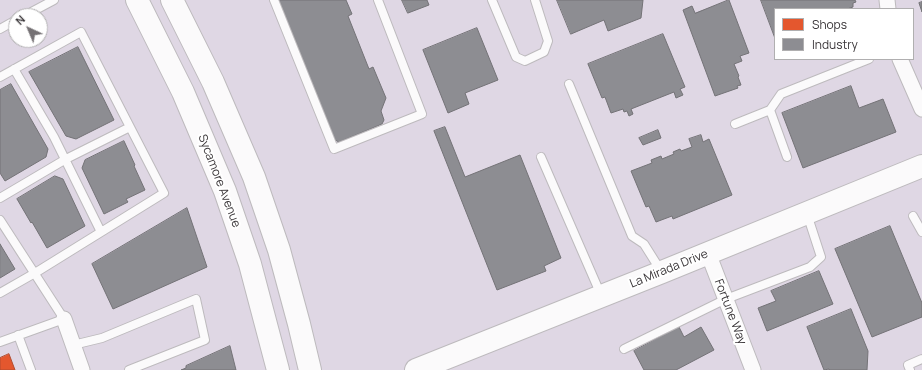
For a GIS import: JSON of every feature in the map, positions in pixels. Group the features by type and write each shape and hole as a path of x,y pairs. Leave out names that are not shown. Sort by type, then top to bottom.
{"main road":[{"name":"Sycamore Avenue","path":"137,0 183,92 225,191 250,264 278,370"},
{"path":"172,0 214,82 254,177 279,250 310,370"},
{"name":"La Mirada Drive","path":"416,370 922,166"}],"street":[{"path":"900,60 922,109"},
{"name":"Fortune Way","path":"708,253 753,370"},
{"path":"64,319 82,370"}],"lane":[{"path":"39,8 54,0"},
{"path":"274,0 334,149 422,114 378,0"},
{"path":"492,0 516,56 525,61 544,52 548,41 535,0"},
{"path":"0,77 81,32 164,193 0,293"},
{"path":"735,124 770,110 781,94 866,60"},
{"path":"14,69 66,159 101,232"},
{"path":"570,84 632,236 644,244 662,272"},
{"path":"770,110 787,157"},
{"path":"0,198 66,159 130,127"},
{"path":"541,157 602,296"},
{"path":"624,349 726,299 795,274 810,267 821,256 807,213"},
{"path":"914,216 922,232"},
{"path":"0,220 64,319 0,342"},
{"path":"74,345 102,338 196,299 205,340 129,370"},
{"path":"18,335 31,370"},
{"path":"910,370 908,364 922,359"}],"shaded area":[{"path":"0,0 922,0 922,370 0,370"}],"building: Shops":[{"path":"9,354 15,370 0,370 0,358"}],"building: Industry":[{"path":"278,0 346,0 352,14 348,16 369,69 373,67 386,98 381,111 384,120 382,124 339,142 335,140"},
{"path":"402,0 427,0 429,5 408,13"},
{"path":"557,0 643,0 641,18 608,31 604,20 571,34"},
{"path":"729,0 749,53 740,56 742,61 734,64 741,85 737,86 738,88 715,96 683,10 692,6 695,13"},
{"path":"761,0 855,0 856,2 853,3 853,7 850,8 774,8 774,35"},
{"path":"922,2 922,12 919,3"},
{"path":"477,28 498,80 465,93 469,104 448,113 423,50"},
{"path":"663,34 685,87 680,89 683,95 676,98 674,92 631,109 633,114 629,116 627,111 624,112 623,109 611,113 605,97 602,98 588,64"},
{"path":"78,47 114,120 76,139 66,136 29,72"},
{"path":"11,84 48,149 46,157 5,181 0,173 0,90"},
{"path":"851,86 859,108 883,99 896,132 803,168 782,113"},
{"path":"445,127 465,177 520,155 561,258 544,266 546,271 497,290 434,131"},
{"path":"658,130 661,138 643,145 639,138"},
{"path":"701,135 703,142 709,139 732,195 673,219 672,216 656,222 649,206 646,207 631,171 652,163 651,160 661,156 662,159 674,154 673,152 680,149 681,151 692,147 689,139"},
{"path":"124,141 145,190 126,199 128,202 104,214 82,168 85,160"},
{"path":"55,176 63,179 85,226 47,248 17,199"},
{"path":"187,208 207,267 113,309 92,264"},
{"path":"890,226 922,303 922,317 872,337 835,249"},
{"path":"0,244 15,269 0,278"},
{"path":"819,271 833,304 767,331 758,308 776,301 771,291"},
{"path":"851,309 868,351 867,370 824,370 807,327"},
{"path":"679,327 684,337 701,327 714,350 676,370 644,370 634,351"},
{"path":"230,346 236,370 181,370 186,368 186,366"}]}
